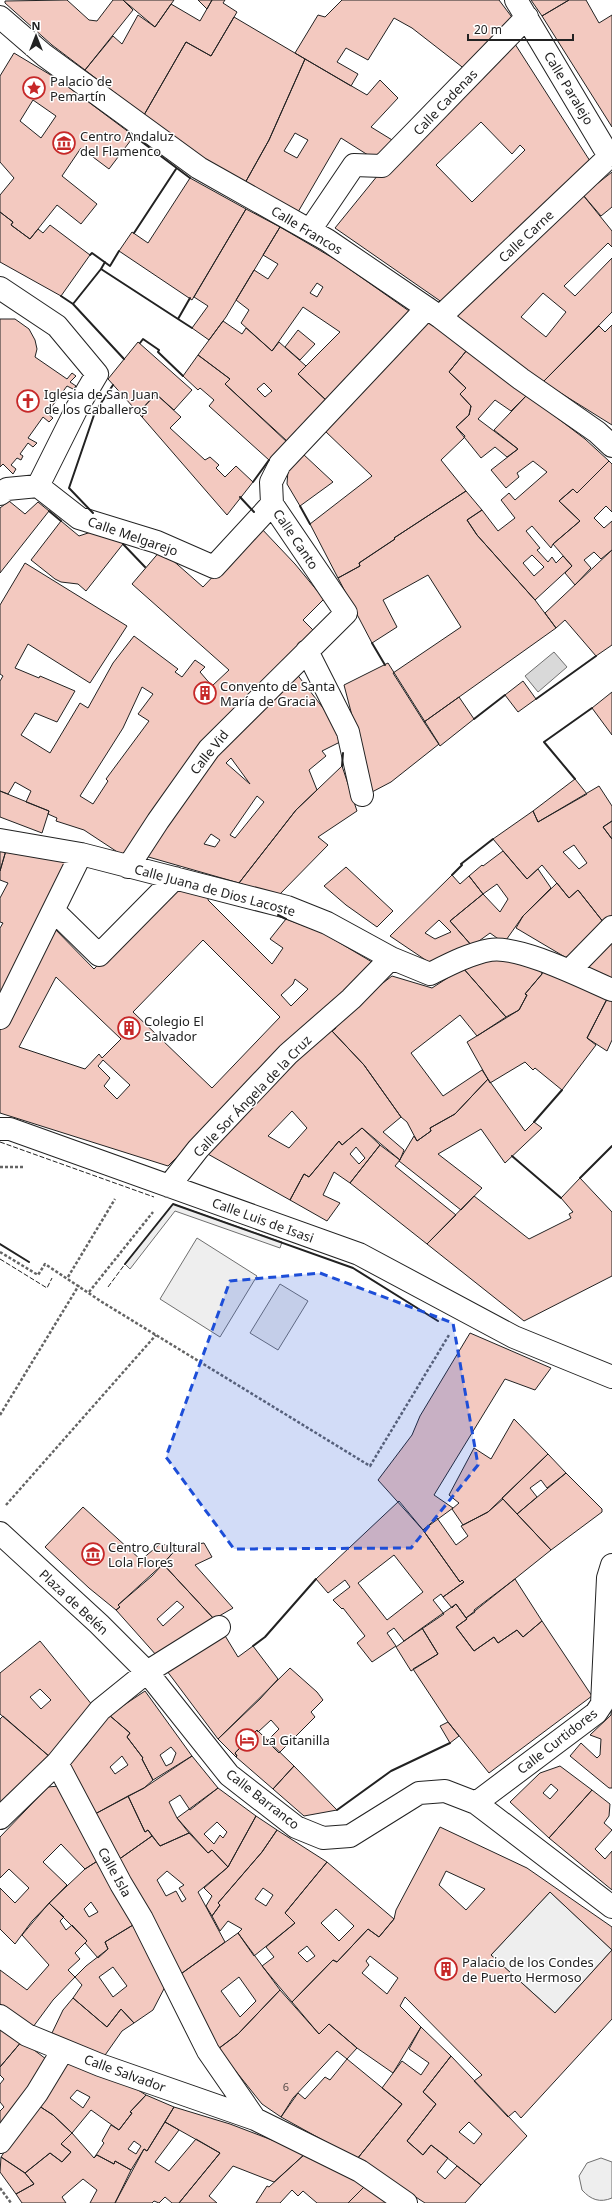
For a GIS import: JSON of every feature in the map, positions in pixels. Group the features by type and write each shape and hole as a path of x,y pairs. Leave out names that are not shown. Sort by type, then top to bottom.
{"street":[{"name":"Calle Paralejo","path":"522,9 611,155"},
{"name":"Calle Cadenas","path":"310,230 354,165 382,166 522,9"},
{"name":"Calle Francos","path":"0,17 44,55 199,168 310,230 433,312 521,379 597,432 612,446"},
{"name":"Calle Carne","path":"433,312 611,155"},
{"path":"0,288 57,326 97,374 77,408 38,486 7,489 0,494"},
{"name":"Calle Canto","path":"307,651 346,613 272,504 271,482 280,464 433,312"},
{"name":"Calle Melgarejo","path":"38,486 79,518 157,542 214,567 272,504"},
{"path":"307,651 348,732 362,795"},
{"name":"Calle Vid","path":"128,867 158,821 209,749 307,651"},
{"name":"Calle Juana de Dios Lacoste","path":"0,840 81,854 286,907 327,923 391,958 430,974 460,960 491,950 512,951 569,971 612,990"},
{"path":"0,1018 81,854"},
{"path":"54,911 99,956 175,878"},
{"path":"569,971 612,927"},
{"name":"Calle Sor Ángela de la Cruz","path":"169,1186 198,1149 288,1054 351,999 391,958"},
{"name":"Calle Luis de Isasi","path":"0,1129 10,1130 359,1254 514,1337 612,1377"},
{"name":"Plaza de Belén","path":"0,1533 99,1624 147,1672"},
{"name":"Calle Curtidores","path":"476,1803 596,1712 602,1704 608,1578 612,1565"},
{"path":"0,1818 57,1763 100,1710 147,1672 219,1627"},
{"name":"Calle Barranco","path":"147,1672 229,1775 296,1827 323,1838 350,1836 419,1793 445,1791 476,1803 612,1907"},
{"name":"Calle Isla","path":"57,1763 121,1884 142,1919 174,1979"},
{"name":"Calle Salvador","path":"174,1979 208,2051 255,2119"},
{"name":"Calle Salvador","path":"0,2016 27,2035 100,2065 255,2119 360,2170 406,2203"},
{"path":"0,2142 37,2093 64,2050"}],"path":[{"path":"68,1277 112,1203"},
{"path":"89,1292 144,1223"},
{"path":"0,1252 38,1275 45,1264 68,1277 102,1302 156,1336 370,1466 464,1310"},
{"path":"0,1415 79,1285"},
{"path":"5,1505 156,1336"},
{"path":"0,2188 11,2203"}],"highlighted area":[{"path":"320,1273 453,1323 478,1465 411,1548 234,1549 166,1457 230,1281"}],"shaded area":[{"path":"554,652 567,667 538,692 525,676"},
{"path":"173,1204 282,1242 280,1248 175,1211 130,1269 125,1264"},
{"path":"197,1238 257,1276 220,1337 160,1299"},
{"path":"280,1284 308,1301 278,1350 250,1333"},
{"path":"550,1892 612,1950 555,2013 491,1955"},
{"path":"601,2158 612,2162 612,2198 608,2200 596,2200 585,2193 582,2190 579,2176 587,2163"}],"building":[{"path":"67,0 89,20 97,21 113,0 123,0 133,10 85,70 52,45 5,3 5,1"},
{"path":"123,0 174,0 155,27"},
{"path":"198,0 212,0 207,9"},
{"path":"212,0 225,0 223,3 237,12 211,56 186,42 144,115 85,70 113,36 122,44 138,15 155,27 171,4 200,21"},
{"path":"342,0 499,0 514,20 466,70 412,28 394,18 368,60 346,48 337,62 358,74 351,86 295,53 318,15 325,17"},
{"path":"531,0 569,0 542,16"},
{"path":"569,0 586,0 599,23 612,15 612,127 542,16"},
{"path":"234,17 305,59 269,140 245,183 206,161 144,115 186,42 211,56"},
{"path":"515,44 590,161 446,305 335,228 378,175","holes":["481,122 512,154 520,145 525,150 472,202 436,165"]},
{"name":"Centro Andaluz del Flamenco","path":"14,53 59,80 134,136 109,169 81,148 62,176 97,204 81,224 57,205 30,239 11,225 13,222 0,212 0,195 14,178 0,162 0,76","holes":["33,100 56,116 41,138 20,121"]},
{"path":"305,59 367,95 380,80 398,98 371,127 397,143 379,162 341,138 298,212 245,183 269,140","holes":["295,133 308,140 297,158 284,151"]},
{"path":"612,172 612,207 601,216 583,195"},
{"path":"190,178 246,209 192,300 119,251 132,232 148,243"},
{"path":"583,195 612,231 612,247 608,243 564,286 575,296 612,258 612,312 543,382 451,314","holes":["543,293 566,312 546,337 521,317"]},
{"path":"246,209 280,227 226,317 209,340 192,328 208,306 194,297"},
{"path":"0,212 13,222 11,225 30,239 38,229 43,233 50,225 90,255 61,296 0,262"},
{"path":"280,227 338,261 409,311 327,401 298,374 340,332 303,307 272,351 241,323 249,310 236,300 254,270 268,279 278,264 263,255","holes":["317,283 323,287 317,297 310,293"]},
{"name":"Iglesia de San Juan de los Caballeros","path":"0,319 15,319 29,329 35,340 37,349 35,357 67,379 72,373 76,376 70,382 76,386 73,389 67,386 47,413 53,418 49,422 43,417 28,438 37,443 33,447 28,443 20,454 23,456 21,460 17,458 11,465 16,469 13,474 3,464 0,467"},
{"path":"427,319 467,350 449,372 466,388 460,394 471,406 469,415 456,427 465,436 441,460 466,491 394,538 395,539 359,563 360,566 338,578 310,524 372,476 324,430"},
{"path":"223,321 242,334 246,328 272,351 279,342 306,366 298,374 327,401 288,443 225,384 230,379 198,355","holes":["264,383 272,391 265,397 257,389"]},
{"path":"612,325 612,425 543,382 599,326 605,332"},
{"path":"298,330 315,344 300,360 285,347"},
{"path":"138,342 192,390 174,410 156,394 140,411 144,414 142,417 108,379"},
{"path":"467,350 527,395 511,411 495,400 478,419 518,449 507,457 495,447 481,458 456,427 469,415 471,406 460,394 466,388 449,372"},
{"path":"198,355 230,379 225,384 287,441 269,460 209,406 214,400 200,388 198,390 183,376"},
{"path":"156,394 181,417 170,428 205,460 210,457 219,465 216,468 225,477 236,466 253,482 227,515 142,417 144,414 140,411"},
{"path":"527,395 585,439 609,461 577,493 573,489 559,501 580,521 553,544 551,548 532,526 526,531 540,548 537,550 548,562 552,557 556,563 563,556 572,566 535,600 477,535 467,520 482,510 498,531 515,518 501,500 509,493 515,500 547,472 533,461 517,473 519,477 506,488 491,470 518,449 494,430","holes":["532,555 544,567 534,576 523,563"]},
{"path":"303,454 333,482 300,506 287,484 288,470"},
{"path":"609,461 612,464 612,512 606,506 594,518 604,528 612,521 612,550 601,559 594,552 584,560 591,568 575,585 565,573 572,566 553,544 580,521 559,501 573,489 577,493"},
{"path":"466,491 482,510 467,520 477,535 535,600 556,628 424,722 393,673 461,627 428,575 383,600 397,627 372,643 338,578 360,566 359,563 395,539 394,538"},
{"path":"9,501 25,514 38,502 49,511 0,573 0,508"},
{"path":"61,521 79,536 94,531 110,532 123,544 86,591 78,584 61,582 55,579 31,560"},
{"name":"Convento de Santa María de Gracia","path":"260,527 295,564 324,599 303,620 317,634 125,857 84,830 56,821 57,818 48,814 49,811 26,802 31,791 15,782 8,794 0,791 0,681 3,676 0,674 0,605 25,563 127,626 90,683 28,644 15,668 39,678 40,676 75,691 57,722 35,713 21,735 50,753 80,703 88,708 113,663 134,636 178,669 175,672 182,677 195,660 205,667 200,672 212,686 229,670 132,584 161,550 203,587","holes":["142,687 153,694 138,714 149,721 106,779 108,781 93,804 80,796 123,728"]},
{"path":"612,550 612,645 596,656 565,620 556,628 545,613"},
{"path":"388,663 439,744 391,782 372,792 344,685"},
{"path":"296,673 330,717 342,741 322,751 326,756 309,770 317,790 296,810 239,883 145,856 214,753","holes":["231,758 250,784 226,763","257,796 264,802 235,838 230,835","211,834 220,840 215,847 204,844"]},
{"path":"523,681 536,699 518,712 505,695"},
{"path":"612,692 612,735 592,708"},
{"path":"459,697 474,719 440,746 424,722"},
{"path":"342,766 357,811 318,837 328,845 278,896 239,883 296,810"},
{"path":"575,779 587,794 538,822 533,811"},
{"path":"599,786 612,806 612,821 603,827 612,839 612,916 604,923 578,890 569,898 542,865 527,879 493,839 533,811 538,822","holes":["574,845 587,863 579,869 563,852"]},
{"path":"0,791 49,811 42,833 0,817"},
{"path":"612,821 612,839 603,827"},
{"path":"0,846 7,847 0,871"},
{"path":"7,847 70,860 0,1005 0,928 3,923 0,922 0,898 8,883 0,880 0,871"},
{"path":"503,851 527,879 538,869 551,888 523,916 504,943 490,933 472,946 450,921 483,894 469,876 482,865 483,866","holes":["497,884 508,899 500,912 483,894"]},
{"path":"346,867 393,911 377,927 346,905 324,886"},
{"path":"452,875 460,884 469,876 483,894 450,921 472,946 430,963 390,936","holes":["439,920 451,932 435,939 425,933"]},
{"path":"557,883 569,898 578,890 604,923 570,960 516,928 523,916"},
{"name":"Colegio El Salvador","path":"175,886 209,894 208,900 272,964 283,948 270,939 286,919 323,933 372,962 168,1166 0,1113 0,1030 53,927 94,969","holes":["203,940 280,1017 212,1088 133,1012","56,977 121,1039 102,1058 99,1054 85,1069 19,1047","295,979 308,989 291,1006 281,995 293,984","103,1060 130,1085 117,1099 104,1086 110,1078 98,1066"]},
{"path":"612,935 612,982 584,966"},
{"path":"498,958 542,971 542,974 525,994 527,995 519,1010 506,1017 463,968"},
{"path":"463,968 506,1017 477,1036 460,1015 411,1053 443,1096 482,1070 488,1079 455,1114 430,1128 431,1131 417,1141 407,1122 401,1117 364,1065 332,1031 336,1028 332,1022 392,976 432,988"},
{"path":"542,971 607,999 587,1038 596,1045 562,1090 535,1068 533,1070 525,1062 490,1083 467,1042 519,1010 527,995 525,994 542,974"},
{"path":"607,999 612,1001 612,1040 607,1051 587,1038"},
{"path":"332,1022 336,1028 332,1031 364,1065 401,1117 383,1132 404,1150 400,1160 362,1128 342,1145 339,1141 309,1177 304,1174 290,1200 206,1153","holes":["292,1111 307,1128 289,1148 268,1136"]},
{"path":"488,1079 525,1131 534,1122 542,1128 505,1163 481,1129 438,1154 482,1188 461,1210 399,1161 414,1136 417,1141 431,1131 430,1128 455,1114"},
{"path":"362,1128 380,1145 350,1183 334,1172 323,1195 340,1203 327,1221 290,1200 304,1174 309,1177 339,1141 342,1145","holes":["356,1147 365,1158 359,1164 350,1154"]},
{"path":"380,1145 400,1160 395,1166 456,1215 427,1244 350,1183"},
{"path":"580,1178 612,1212 612,1276 524,1321 427,1244 474,1196 529,1239 571,1218 569,1214 573,1212 561,1198"},
{"path":"470,1333 551,1368 535,1390 505,1379 434,1495 453,1508 423,1530 378,1480 412,1435 420,1416"},
{"path":"514,1419 548,1454 488,1512 463,1525 452,1509 459,1503 449,1495 474,1448 491,1459"},
{"path":"548,1454 566,1473 547,1488 541,1480 530,1488 537,1497 517,1514 502,1498"},
{"path":"566,1473 602,1509 602,1512 551,1550 517,1514"},
{"path":"503,1499 551,1550 466,1618 456,1604 452,1608 443,1597 464,1582 462,1580 460,1582 423,1530 437,1518 456,1545 468,1536 461,1526 488,1512"},
{"path":"399,1501 423,1530 460,1582 462,1580 464,1582 443,1597 441,1594 433,1600 444,1614 404,1641 394,1628 387,1633 396,1646 372,1662 357,1643 365,1636 343,1608 342,1609 333,1600 350,1587 345,1580 328,1593 316,1579","holes":["394,1555 423,1592 387,1620 358,1583"]},
{"name":"Centro Cultural Lola Flores","path":"83,1507 141,1560 160,1544 178,1547 152,1576 118,1605 120,1607 116,1610 89,1588 45,1547"},
{"path":"204,1543 212,1557 195,1565 233,1608 214,1619 163,1564 178,1547"},
{"path":"163,1564 214,1619 157,1656 116,1610 120,1607 118,1605","holes":["177,1601 184,1607 163,1626 157,1619"]},
{"path":"515,1579 542,1621 523,1637 517,1630 498,1643 494,1637 474,1651 456,1627 475,1612 474,1610"},
{"path":"456,1604 467,1619 456,1627 474,1651 494,1637 498,1643 517,1630 523,1637 542,1621 592,1696 489,1773 448,1722 413,1669 438,1654 422,1628"},
{"path":"422,1628 438,1654 411,1671 396,1647"},
{"path":"224,1634 238,1657 253,1646 278,1679 260,1699 218,1739 167,1671"},
{"path":"40,1641 93,1706 50,1757 0,1714 0,1673","holes":["40,1689 51,1700 41,1709 30,1697"]},
{"path":"290,1668 317,1692 323,1700 311,1712 315,1717 279,1753 267,1741 279,1729 271,1720 258,1732 257,1730 235,1753 237,1756 236,1757 218,1739"},
{"path":"145,1691 192,1756 153,1780 142,1759 143,1758 127,1737 130,1733 109,1715","holes":["171,1747 176,1753 172,1763 166,1766 160,1755"]},
{"path":"612,1696 612,1788 609,1788 570,1756 581,1743 597,1758 600,1755 601,1739 590,1735 611,1715"},
{"path":"109,1715 130,1733 127,1737 143,1758 142,1759 153,1780 144,1788 95,1814 69,1764 85,1747","holes":["122,1756 128,1765 115,1774 110,1767"]},
{"path":"3,1716 50,1757 0,1809 0,1719"},
{"path":"448,1722 459,1736 450,1743 440,1726"},
{"path":"257,1730 294,1766 273,1789 236,1757 237,1756 235,1753"},
{"path":"192,1756 218,1788 190,1810 180,1795 169,1802 177,1818 189,1833 160,1846 148,1830 145,1832 128,1796 144,1788"},
{"path":"294,1766 337,1810 304,1816 273,1789"},
{"path":"560,1766 592,1790 549,1838 510,1802 540,1773","holes":["551,1784 558,1790 550,1799 543,1793"]},
{"path":"59,1786 99,1860 85,1869 61,1844 43,1862 67,1885 32,1921 15,1944 0,1929 0,1888 15,1903 29,1888 9,1869 0,1878 0,1837 48,1787"},
{"path":"218,1788 256,1816 228,1867 212,1850 208,1853 177,1818","holes":["217,1822 227,1832 223,1838 220,1835 214,1844 204,1834"]},
{"path":"592,1790 610,1804 609,1816 604,1823 612,1830 595,1849 605,1859 612,1851 612,1890 549,1838"},
{"path":"128,1796 145,1832 148,1830 152,1836 118,1860 95,1814"},
{"path":"256,1816 277,1830 262,1852 218,1903 220,1905 212,1916 206,1906 212,1896 204,1888 228,1867"},
{"name":"Palacio de los Condes de Puerto Hermoso","path":"440,1827 527,1868 612,1927 612,1950 612,2019 521,2118 515,2111 508,2117 474,2081 482,2075 405,1997 400,2006 421,2027 393,2073 357,2048 329,2024 319,2034 292,2002 333,1960 337,1962 368,1929 379,1937 394,1919 396,1910","holes":["446,1871 485,1889 466,1910 439,1885","550,1892 612,1950 555,2013 491,1955","370,1956 398,1978 387,1994 362,1973 369,1965 366,1961"]},
{"path":"277,1830 327,1862 285,1913 295,1923 254,1956 238,1933 242,1929 228,1921 220,1931 212,1916 220,1905 218,1903 262,1852","holes":["263,1888 273,1895 266,1906 255,1899"]},
{"path":"189,1833 208,1853 212,1850 228,1867 198,1892 225,1942 178,1976 118,1860 152,1836 160,1846","holes":["167,1871 184,1885 179,1888 186,1899 182,1902 176,1891 166,1896 157,1880"]},
{"path":"99,1860 133,1925 105,1942 108,1949 98,1958 85,1943 87,1941 49,1903 85,1869","holes":["91,1902 98,1912 89,1917 84,1909"]},
{"path":"327,1862 394,1919 379,1937 368,1929 337,1962 333,1960 292,2002 262,1966 274,1957 266,1947 295,1923 285,1913","holes":["336,1909 354,1926 339,1941 321,1923","307,1946 315,1956 307,1962 298,1953"]},
{"path":"49,1903 64,1917 60,1921 66,1930 72,1925 87,1941 75,1953 80,1959 68,1970 75,1977 53,2000 33,2027 0,2004 0,1970 27,1990 49,1965 22,1935"},
{"path":"138,1922 168,1981 153,2010 134,2023 121,2009 107,2027 73,1998 82,1985 75,1977 86,1966 108,1949 105,1942","holes":["113,1967 127,1986 113,1997 99,1977"]},
{"path":"238,1933 280,1990 238,2034 218,2049 178,1976","holes":["239,1977 256,2001 240,2017 221,1991"]},
{"path":"280,1990 319,2034 329,2024 357,2048 347,2059 337,2051 293,2098 281,2117 262,2104 218,2049 238,2034"},
{"path":"73,1998 107,2027 121,2009 134,2023 122,2031 103,2058 51,2035 63,2010"},
{"path":"0,2025 22,2041 0,2067"},
{"path":"421,2027 451,2056 423,2092 436,2104 407,2141 423,2155 431,2145 448,2158 437,2172 445,2179 457,2166 481,2185 465,2203 425,2203 357,2159 402,2104 382,2088 402,2061 421,2075 429,2063 409,2049"},
{"path":"22,2041 50,2062 0,2129 0,2111 4,2107 0,2102 0,2084 4,2079 0,2075 0,2067"},
{"path":"451,2056 527,2136 481,2185 431,2145 423,2155 407,2141 436,2104 423,2092","holes":["469,2122 482,2134 474,2144 459,2132"]},
{"path":"66,2058 122,2080 146,2095 130,2112 132,2113 119,2130 91,2110 72,2133 53,2115 36,2104","holes":["77,2090 90,2097 83,2108 70,2098"]},
{"path":"347,2059 402,2104 357,2159 281,2117 298,2093 305,2099 325,2077 330,2080"},
{"path":"146,2095 174,2107 147,2151 144,2149 131,2170 115,2161 114,2164 97,2155 94,2158 104,2143 102,2141 111,2125 119,2130 132,2113 130,2112","holes":["134,2141 141,2146 136,2154 128,2149"]},
{"path":"36,2104 53,2115 72,2133 61,2144 71,2152 62,2162 50,2153 25,2173 1,2157"},
{"path":"174,2107 230,2124 306,2153 274,2182 233,2166 209,2196 217,2203 179,2203 220,2153 165,2122"},
{"path":"165,2122 179,2130 155,2162 169,2171 196,2139 220,2153 179,2203 172,2203 165,2197 159,2203 154,2201 152,2203 115,2203 144,2149 147,2151"},
{"path":"72,2133 94,2158 97,2155 114,2164 115,2161 131,2170 115,2203 90,2203 97,2190 83,2179 62,2197 66,2203 22,2203 16,2194 34,2184 25,2173 50,2153 62,2162 71,2152 61,2144"},
{"path":"306,2153 365,2186 348,2203 317,2203 303,2191 298,2196 292,2190 280,2203 256,2203 267,2186 269,2187"},
{"path":"1,2157 25,2173 34,2184 16,2194 0,2172"},
{"path":"365,2186 389,2203 348,2203"}],"fence":[{"path":"0,1142 154,1197"},
{"path":"0,1259 47,1288 52,1278"},
{"path":"108,1287 125,1264"}],"wall":[{"path":"134,136 190,178"},
{"path":"134,233 176,169"},
{"path":"90,255 92,253 110,266 119,251"},
{"path":"105,262 101,269 178,319"},
{"path":"73,304 101,269"},
{"path":"61,296 73,304 124,359"},
{"path":"190,298 178,319 192,328"},
{"path":"140,343 143,339 159,350 158,352 183,376"},
{"path":"93,513 69,488 95,412 113,385"},
{"path":"253,482 269,460"},
{"path":"240,497 254,512"},
{"path":"300,506 310,524"},
{"path":"49,511 61,521"},
{"path":"123,544 145,567"},
{"path":"372,643 385,665"},
{"path":"536,699 596,656"},
{"path":"474,719 505,695"},
{"path":"575,779 544,742 592,708"},
{"path":"342,766 343,753"},
{"path":"452,875 462,865 461,864 493,839"},
{"path":"278,915 286,919"},
{"path":"534,1122 562,1090"},
{"path":"580,1178 612,1146"},
{"path":"512,1156 561,1198"},
{"path":"125,1264 173,1204 353,1268 438,1321"},
{"path":"0,1244 29,1262"},
{"path":"253,1646 265,1637 316,1579"},
{"path":"337,1810 391,1771 450,1743"}],"place":[{"name":"Palacio de Pemartín","path":"34,88"},
{"name":"Centro Andaluz del Flamenco","path":"64,143"},
{"name":"Iglesia de San Juan de los Caballeros","path":"28,401"},
{"name":"Convento de Santa María de Gracia","path":"205,693"},
{"name":"Colegio El Salvador","path":"129,1028"},
{"name":"Centro Cultural Lola Flores","path":"93,1554"},
{"name":"La Gitanilla","path":"247,1740"},
{"name":"Palacio de los Condes de Puerto Hermoso","path":"446,1969"}]}
